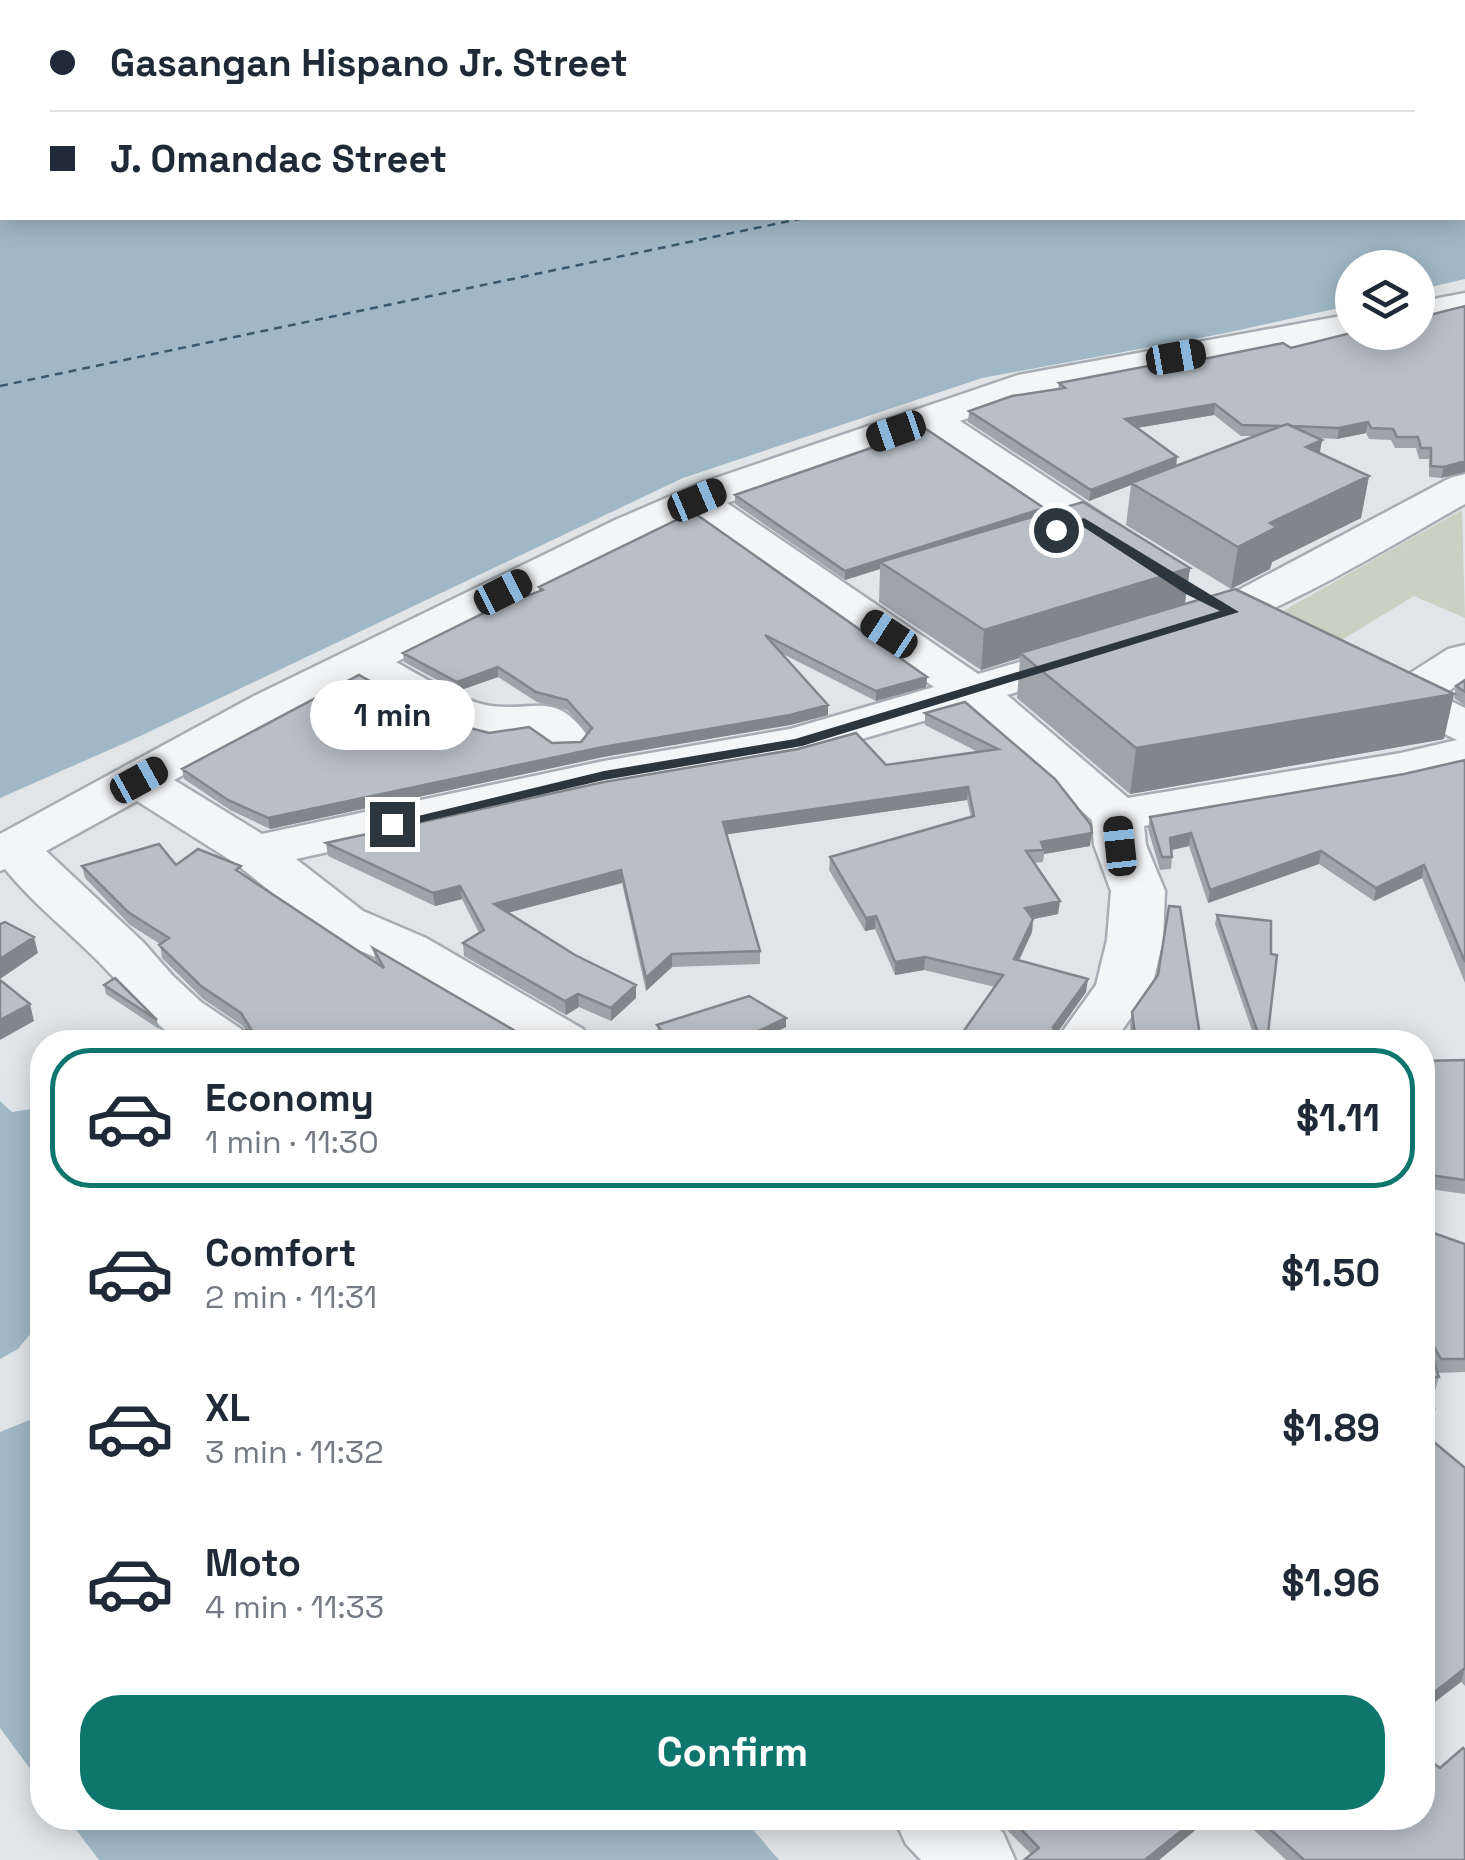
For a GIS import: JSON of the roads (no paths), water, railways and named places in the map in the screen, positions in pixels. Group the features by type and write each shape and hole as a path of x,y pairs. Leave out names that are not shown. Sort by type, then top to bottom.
{"street":[{"path":"1435,307 1465,302"},
{"path":"5,840 139,780 271,706 630,529 697,500 1032,383 1335,325"},
{"path":"5,840 693,488 1008,384 1335,325"},
{"path":"930,419 1168,576 1284,637"},
{"path":"254,852 604,776 797,743 973,692 1232,612 1465,487"},
{"path":"697,500 751,544 973,692 1030,735 1117,815 1120,846 1138,890 1135,940 1124,987 1093,1030"},
{"path":"1034,537 1139,501"},
{"path":"1406,697 1465,660"},
{"path":"362,662 412,692 484,721 543,718 564,738"},
{"path":"1337,662 1465,728"},
{"path":"1117,815 1401,768 1465,752"},
{"path":"139,780 254,852 344,923 406,950 542,1030"},
{"path":"5,840 152,988 203,1030"},
{"path":"946,1830 974,1860"}],"water":[{"path":"0,220 1465,220 1465,279 1435,286 1435,250 1335,250 1335,309 982,378 683,478 134,739 0,798"},
{"path":"0,1101 12,1112 30,1109 30,1334 18,1349 0,1359"},
{"path":"30,1420 30,1769 0,1728 0,1432"},
{"path":"76,1830 753,1830 779,1860 99,1860"}]}
